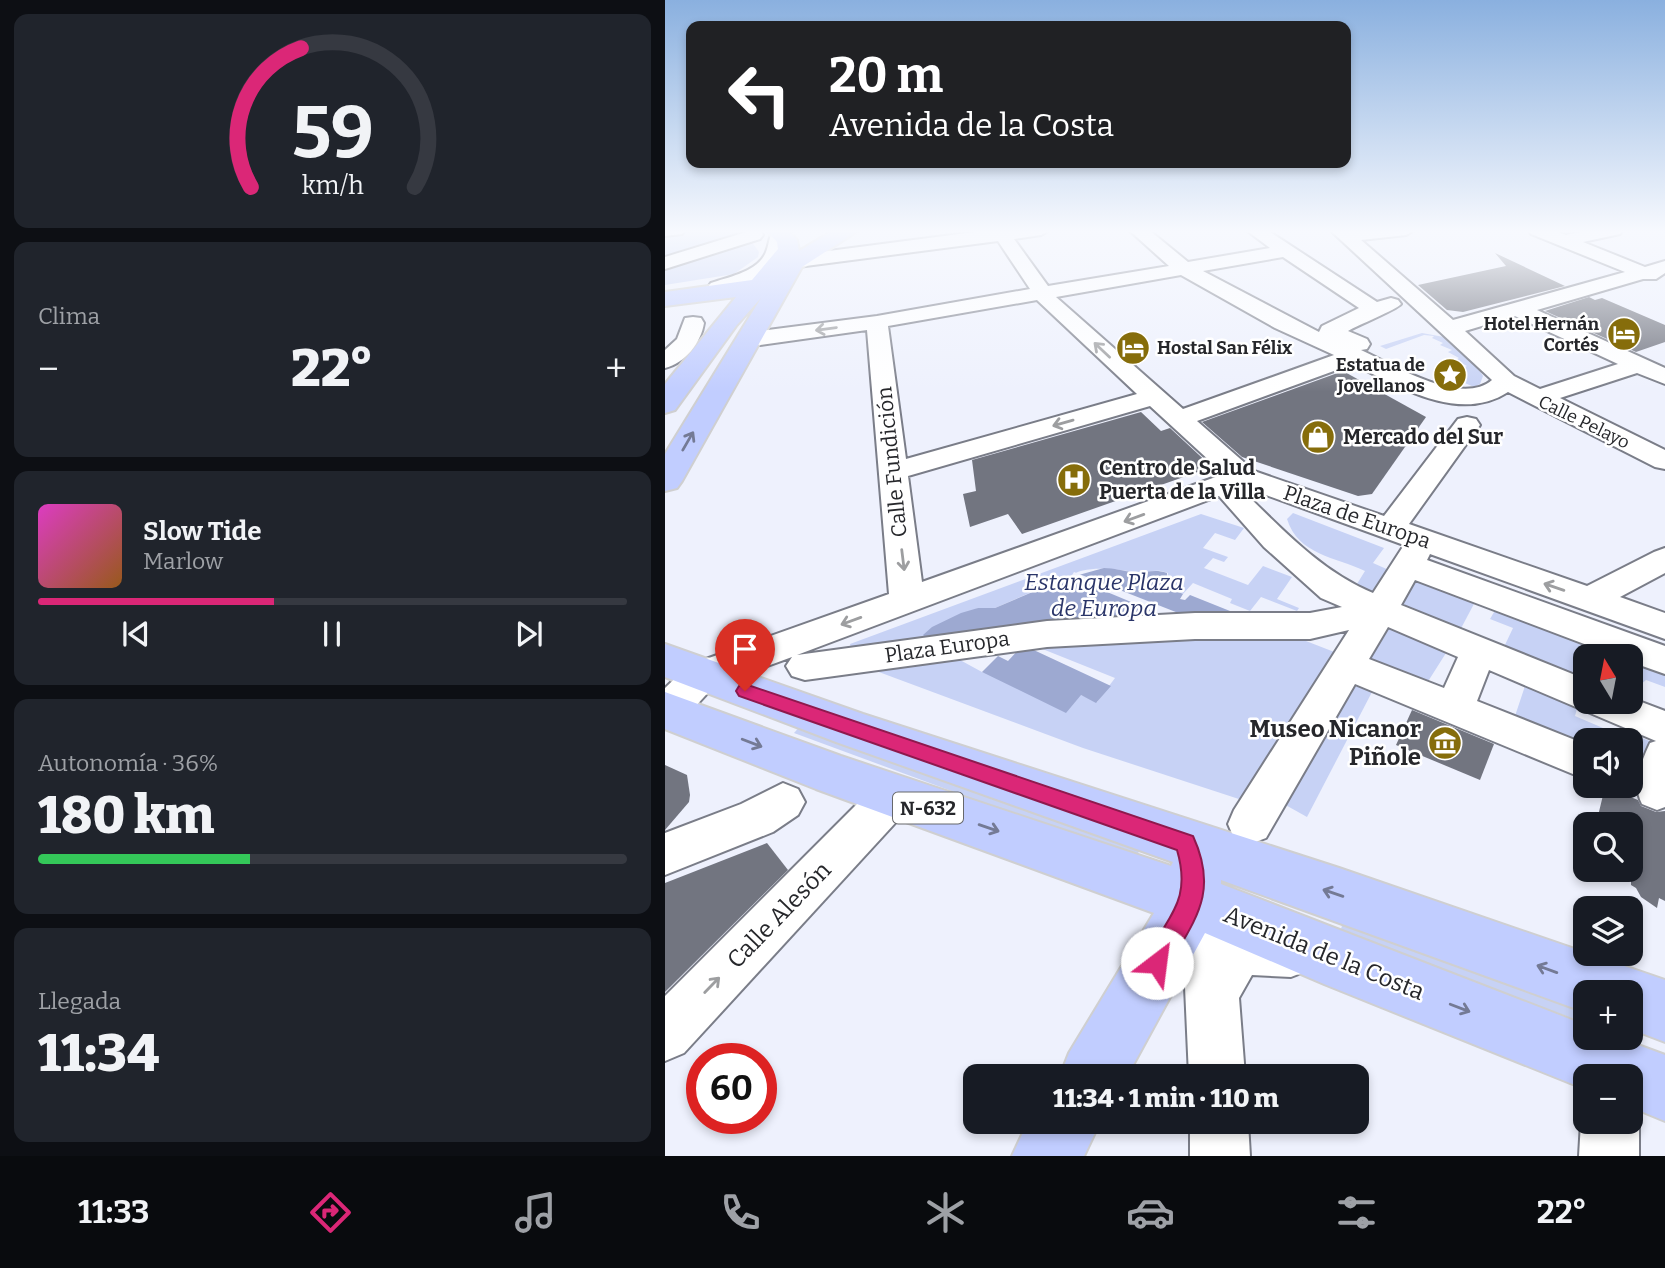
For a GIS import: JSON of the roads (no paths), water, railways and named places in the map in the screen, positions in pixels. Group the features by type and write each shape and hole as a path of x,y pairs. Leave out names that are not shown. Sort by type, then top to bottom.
{"main road":[{"path":"665,296 729,284"},
{"path":"665,296 716,294 743,284"},
{"path":"665,404 700,335 763,284"},
{"path":"665,481 750,336 774,284"},
{"path":"665,305 683,311 700,335"},
{"name":"Avenida de la Costa","path":"675,689 893,796 1189,872 1573,981"},
{"name":"Avenida de la Costa","path":"675,689 1189,872 1324,955 1573,1070"},
{"path":"1098,1064 1189,872"},
{"path":"1643,1003 1665,1011"},
{"name":"Avenida de la Costa","path":"1643,1088 1665,1088"},
{"path":"1047,1156 1059,1134"}],"street":[{"path":"718,287 726,284"},
{"path":"1037,284 1178,419 1238,487 1276,517 1340,619 1454,709 1573,757"},
{"path":"750,336 760,338 877,322 1096,284"},
{"path":"1213,284 1286,322 1436,381 1468,389"},
{"path":"1337,284 1369,305"},
{"name":"Calle Pelayo","path":"1395,284 1498,372 1505,381 1665,461"},
{"path":"1447,329 1605,284"},
{"path":"1327,336 1369,305 1411,299"},
{"path":"1517,309 1665,377"},
{"name":"Calle Fundición","path":"877,322 906,602"},
{"path":"665,361 683,347 692,331 700,335 665,368"},
{"path":"1327,336 1354,356 1421,387 1457,398 1497,389 1505,381"},
{"path":"1178,419 1354,356"},
{"path":"1536,398 1639,365"},
{"path":"893,471 1152,397"},
{"path":"1467,425 1404,548 1665,660"},
{"path":"675,689 906,602 1238,487"},
{"name":"Plaza de Europa","path":"1238,487 1404,548 1589,599 1665,626"},
{"name":"Plaza de Europa","path":"1381,611 1404,548"},
{"path":"1589,599 1665,559"},
{"path":"1381,611 1573,690"},
{"name":"Plaza Europa","path":"805,666 1047,634 1195,626 1310,626 1381,611"},
{"path":"1249,824 1340,619"},
{"path":"1454,709 1479,651"},
{"path":"1631,714 1665,728"},
{"name":"Calle Alesón","path":"665,1034 893,796"},
{"path":"665,854 770,810"},
{"path":"1189,872 1205,938 1214,995 1217,1064"},
{"path":"1214,995 1222,973 1232,958 1246,950 1324,955"},
{"path":"1219,1134 1220,1156"},
{"path":"1609,1156 1610,1134"}],"water":[{"name":"Estanque Plaza de Europa","path":"1104,568 1167,573 1168,587 1183,594 1180,599 1185,600 1190,595 1230,611 1226,617 927,639 923,635 932,627 961,613 978,608 995,608 1042,588 1074,581 1075,576"},
{"path":"1023,645 1111,686 1096,703 1081,695 1066,713 982,672 998,656 1008,661"}],"place":[{"name":"Hotel Hernán Cortés","path":"1624,334"},
{"name":"Hostal San Félix","path":"1133,348"},
{"name":"Estatua de Jovellanos","path":"1450,375"},
{"name":"Mercado del Sur","path":"1318,437"},
{"name":"Centro de Salud Puerta de la Villa","path":"1074,480"},
{"name":"Museo Nicanor Piñole","path":"1445,743"}]}
